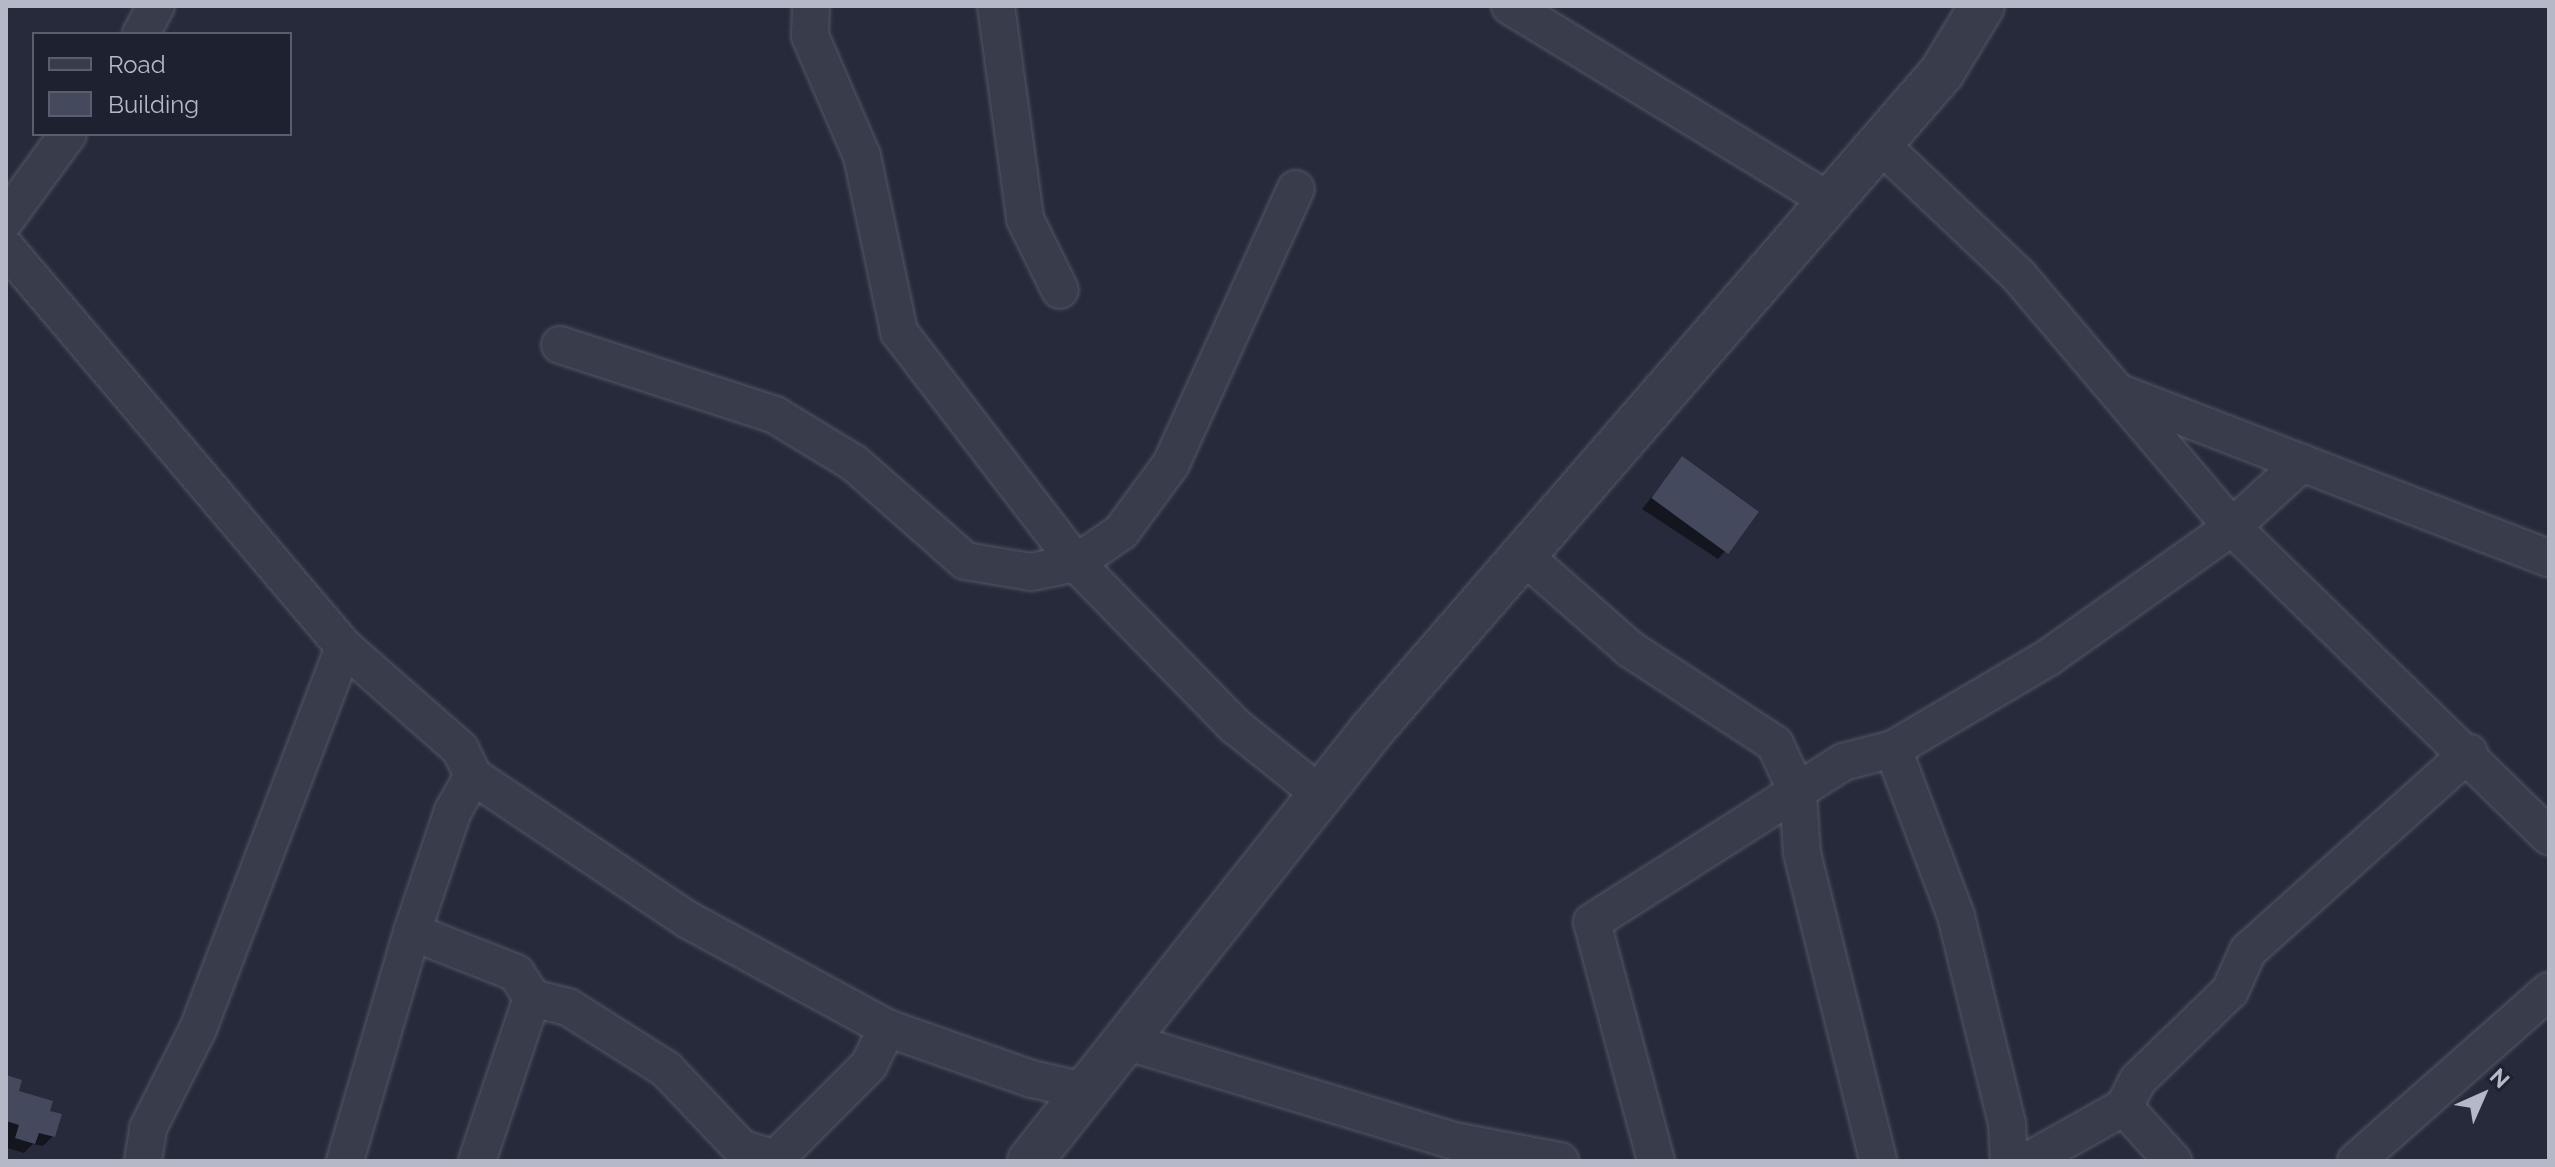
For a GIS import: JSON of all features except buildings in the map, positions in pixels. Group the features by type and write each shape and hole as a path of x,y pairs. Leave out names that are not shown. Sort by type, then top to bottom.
{"street":[{"path":"142,32 156,6"},
{"path":"811,6 810,36 862,156 899,332 1076,563 1235,726 1321,795"},
{"path":"996,6 1025,219 1060,290"},
{"path":"1510,6 1830,201"},
{"path":"1030,1161 1321,795 1523,555 1942,72 1982,6"},
{"path":"6,219 67,136"},
{"path":"1880,144 2019,276 2122,393 2232,527 2469,753 2549,836"},
{"path":"560,345 775,415 854,463 965,561 1031,572 1076,563 1121,532 1171,464 1296,189"},
{"path":"6,248 344,647 460,749 473,776 688,920 887,1028 1032,1079 1085,1091"},
{"path":"2122,393 2549,558"},
{"path":"1656,1161 1592,922 1798,794 1843,762 1893,749 2049,657 2232,527 2302,463"},
{"path":"1523,555 1630,649 1775,744 1798,794 1802,853 1878,1161"},
{"path":"143,1161 148,1128 198,1029 344,647"},
{"path":"1893,749 1956,916 2007,1124 2009,1161"},
{"path":"2028,1161 2124,1107 2138,1080 2230,991 2248,951 2469,753"},
{"path":"345,1161 412,932 453,811 473,776"},
{"path":"412,932 516,973 532,998 568,1007 666,1069 738,1154 775,1159 869,1065 887,1028"},
{"path":"2356,1161 2549,991"},
{"path":"477,1161 532,998"},
{"path":"1125,1041 1455,1141 1560,1161"},
{"path":"2124,1107 2173,1161"}]}
